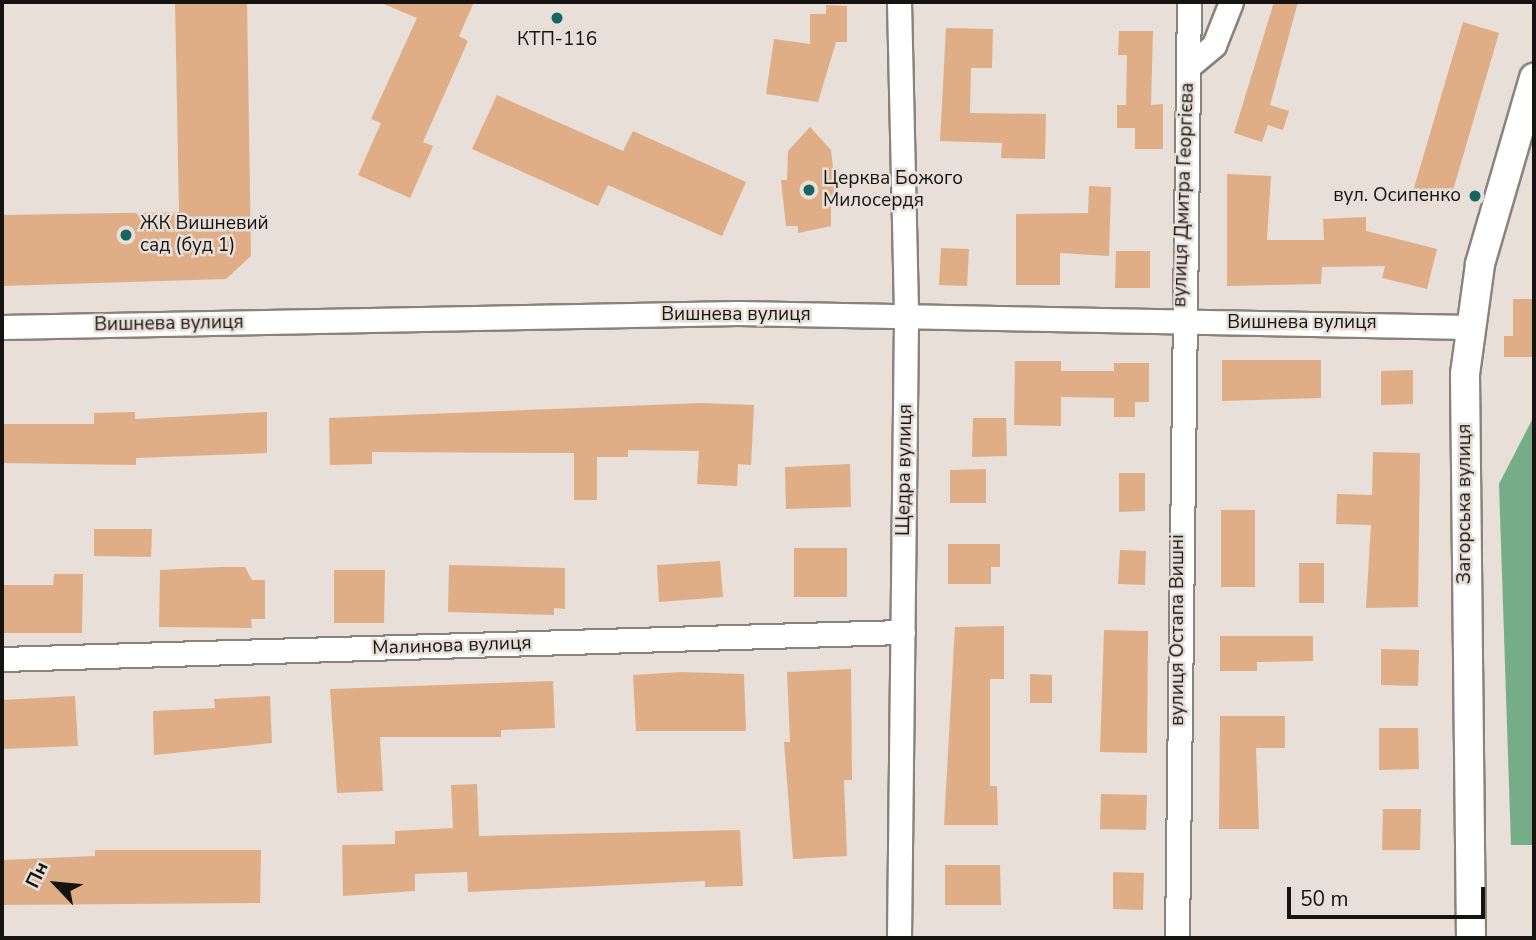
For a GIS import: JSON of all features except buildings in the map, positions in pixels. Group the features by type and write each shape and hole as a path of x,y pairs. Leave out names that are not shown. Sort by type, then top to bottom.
{"street":[{"name":"Щедра вулиця","path":"899,2 906,321 899,938"},
{"name":"вулиця Дмитра Георгієва","path":"1180,323 1189,2"},
{"name":"вулиця Дмитра Георгієва","path":"1188,67 1214,45 1231,2"},
{"name":"Загорська вулиця","path":"1471,938 1465,606 1469,327 1480,264 1534,78"},
{"name":"Вишнева вулиця","path":"2,327 738,313 906,321 1469,327"},
{"name":"вулиця Остапа Вишні","path":"1177,938 1180,323"},
{"name":"Малинова вулиця","path":"2,659 903,632"}],"green space":[{"path":"1534,416 1534,845 1511,845 1499,484"}],"place":[{"name":"КТП-116","path":"557,18"},
{"name":"Церква Божого Милосердя","path":"809,190"},
{"name":"вул. Осипенко","path":"1475,196"},
{"name":"ЖК Вишневий сад (буд 1)","path":"126,235"}]}
